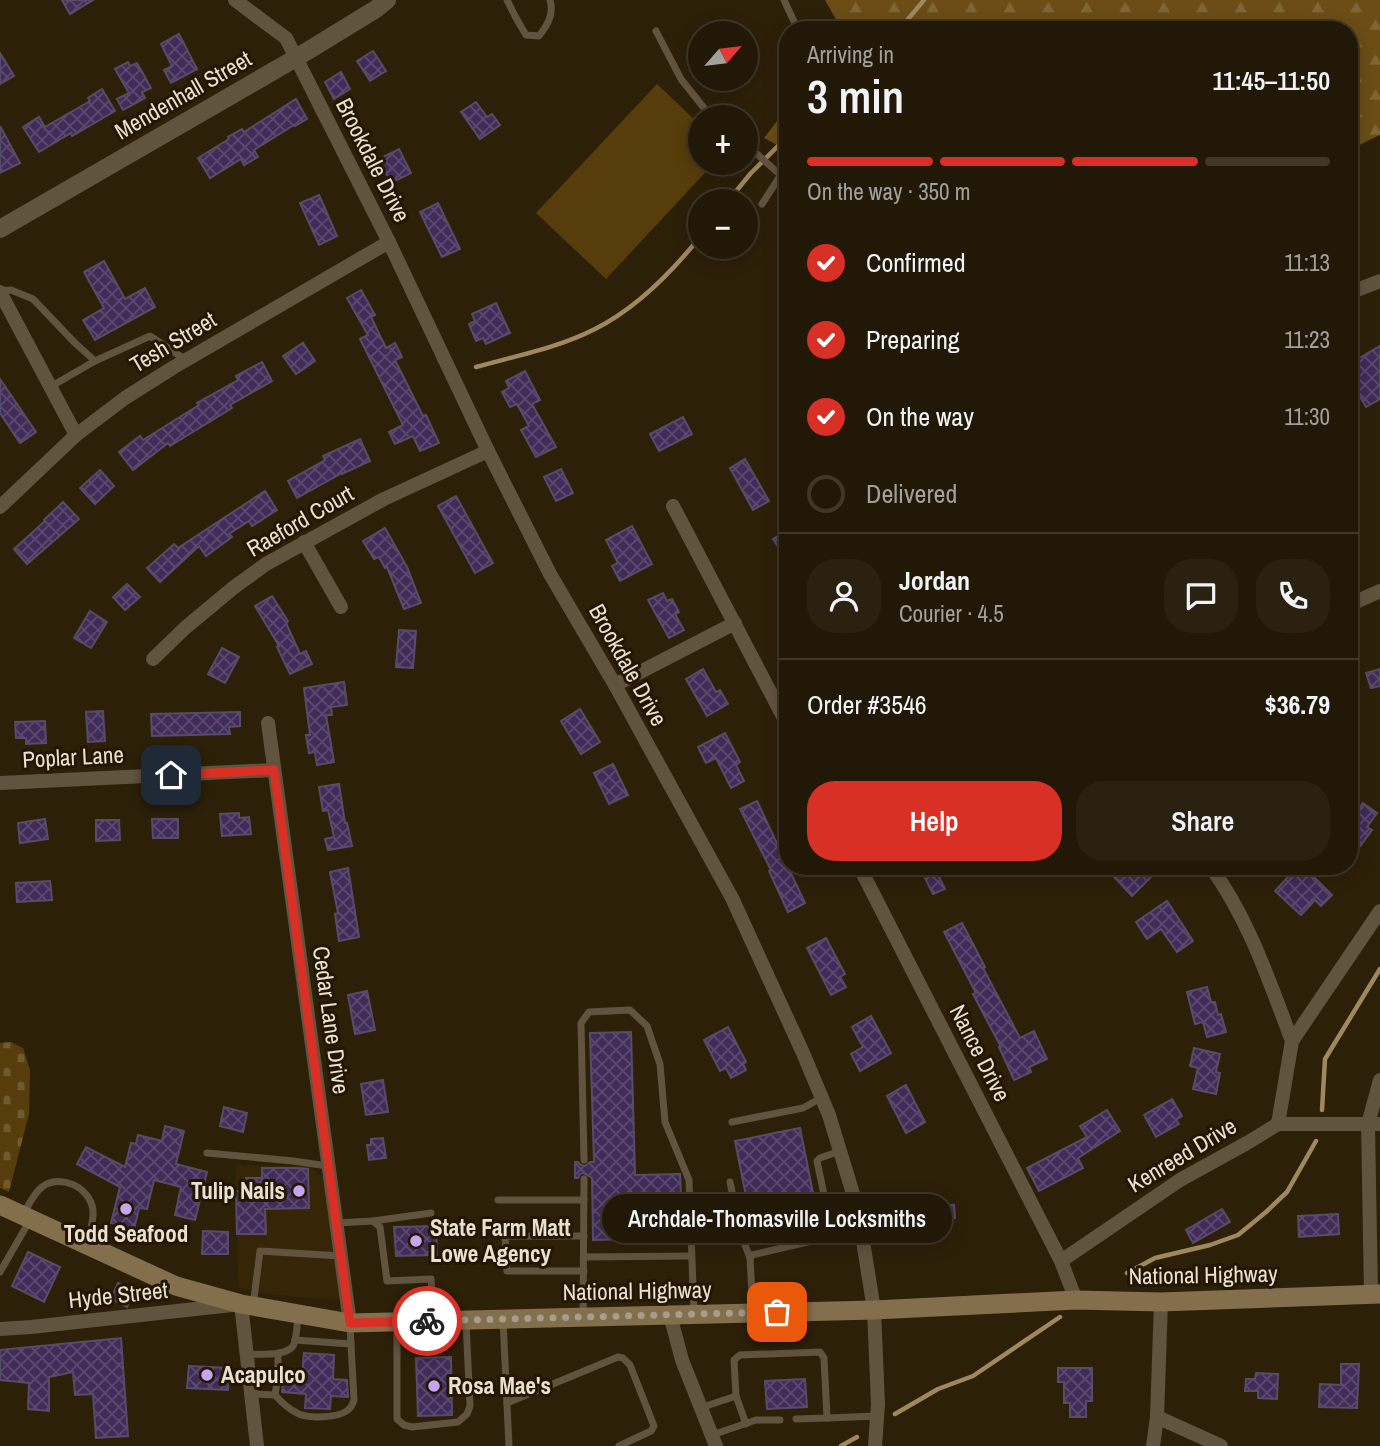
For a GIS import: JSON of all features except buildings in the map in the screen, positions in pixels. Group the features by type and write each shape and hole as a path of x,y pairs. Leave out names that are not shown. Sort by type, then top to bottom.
{"main road":[{"name":"National Highway","path":"0,1205 176,1286 247,1305 350,1323 874,1310 1076,1300 1161,1302 1375,1294"}],"street":[{"name":"Brookdale Drive","path":"236,0 286,38 551,574 732,898 822,1098 858,1210 874,1310 878,1416 875,1446"},
{"name":"Mendenhall Street","path":"0,229 296,58 387,0"},
{"name":"Tesh Street","path":"0,507 76,435 125,398 388,242"},
{"path":"1358,290 1380,281"},
{"path":"0,292 76,435"},
{"name":"Raeford Court","path":"153,659 185,628 266,564 384,499 488,450"},
{"path":"673,506 779,709"},
{"path":"304,542 341,607"},
{"path":"1358,601 1380,591"},
{"path":"614,685 735,623"},
{"name":"Cedar Lane Drive","path":"268,723 350,1323"},
{"name":"Poplar Lane","path":"0,783 274,770"},
{"name":"Nance Drive","path":"864,875 1061,1261"},
{"path":"1217,875 1247,927 1292,1041"},
{"path":"1374,1124 1278,1124 1292,1041 1380,911"},
{"path":"1375,1294 1374,1124 1380,1080"},
{"name":"Kenreed Drive","path":"1061,1261 1180,1180 1278,1124"},
{"path":"1061,1261 1076,1300"},
{"path":"1153,1446 1157,1417 1161,1302"},
{"path":"247,1305 247,1354 257,1446"},
{"name":"Hyde Street","path":"0,1329 247,1305"},
{"path":"670,1315 682,1360 714,1440"},
{"path":"1157,1417 1221,1446"}],"lane":[{"path":"507,0 526,35 538,36 548,24 553,10 550,0"},
{"path":"784,0 794,21"},
{"path":"656,31 681,79 702,105"},
{"path":"758,155 779,172"},
{"path":"762,204 779,181"},
{"path":"0,292 11,290 33,299 96,361"},
{"path":"50,387 96,361 150,336 186,360"},
{"path":"584,1160 581,1023 589,1012 630,1010 648,1026 660,1064 665,1122 689,1180 694,1314"},
{"path":"732,1122 803,1108 822,1098"},
{"path":"750,1258 752,1255 829,1237 832,1233 817,1161 840,1151"},
{"path":"207,1153 328,1166"},
{"path":"583,1317 584,1179"},
{"path":"0,1272 27,1218 33,1198 41,1188 55,1180 70,1182 88,1195 93,1208 93,1222 86,1245"},
{"path":"730,1182 741,1234 750,1258 753,1313"},
{"path":"498,1200 584,1199"},
{"path":"336,1223 431,1213"},
{"path":"373,1221 380,1227 387,1281 432,1279 435,1321"},
{"path":"583,1271 507,1271 505,1236 584,1236"},
{"path":"247,1305 260,1251 341,1256"},
{"path":"584,1257 691,1256"},
{"path":"247,1354 289,1351 294,1346 299,1313"},
{"path":"503,1319 509,1446"},
{"path":"397,1322 397,1419 412,1427 458,1422 467,1414 470,1406 466,1320"},
{"path":"251,1394 275,1395 299,1415 334,1416 348,1410 354,1401 350,1323"},
{"path":"295,1340 351,1343"},
{"path":"746,1424 736,1396 734,1360 740,1355 820,1352 824,1357 827,1418"},
{"path":"275,1395 278,1353"},
{"path":"507,1403 618,1357 623,1358 630,1364 654,1426 651,1431 619,1446"},
{"path":"700,1408 736,1396"},
{"path":"796,1419 878,1416"},
{"path":"714,1440 756,1420 779,1420"}],"shaded area":[{"path":"236,1165 309,1166 324,1179 340,1300 267,1294 238,1287"}],"green space":[{"path":"825,0 1380,0 1380,135 1358,146 1358,21 837,21"},
{"path":"657,84 688,114 688,175 703,175 606,279 536,213"},
{"path":"779,118 779,146 764,138"},
{"path":"11,1042 23,1048 30,1070 29,1114 9,1192 0,1188 0,1043"}],"waterway":[{"path":"906,21 924,0"},
{"path":"738,189 779,145"},
{"path":"476,367 536,351 595,329 639,300 688,251"},
{"path":"1322,1110 1325,1059 1380,969"},
{"path":"1127,1273 1155,1258 1210,1245 1238,1235 1287,1192 1316,1141"},
{"path":"895,1414 938,1389 973,1376 1060,1317"},
{"path":"841,1446 857,1437"}],"way so far":[{"path":"427,1321 777,1312"}],"place":[{"name":"Tulip Nails","path":"299,1191"},
{"name":"Todd Seafood","path":"126,1209"},
{"name":"State Farm Matt Lowe Agency","path":"416,1241"},
{"name":"Archdale-Thomasville Locksmiths","path":"777,1312"},
{"name":"Acapulco","path":"207,1375"},
{"name":"Rosa Mae's","path":"434,1386"}],"route":[{"path":"171,775 274,770 350,1323 427,1321"}]}
